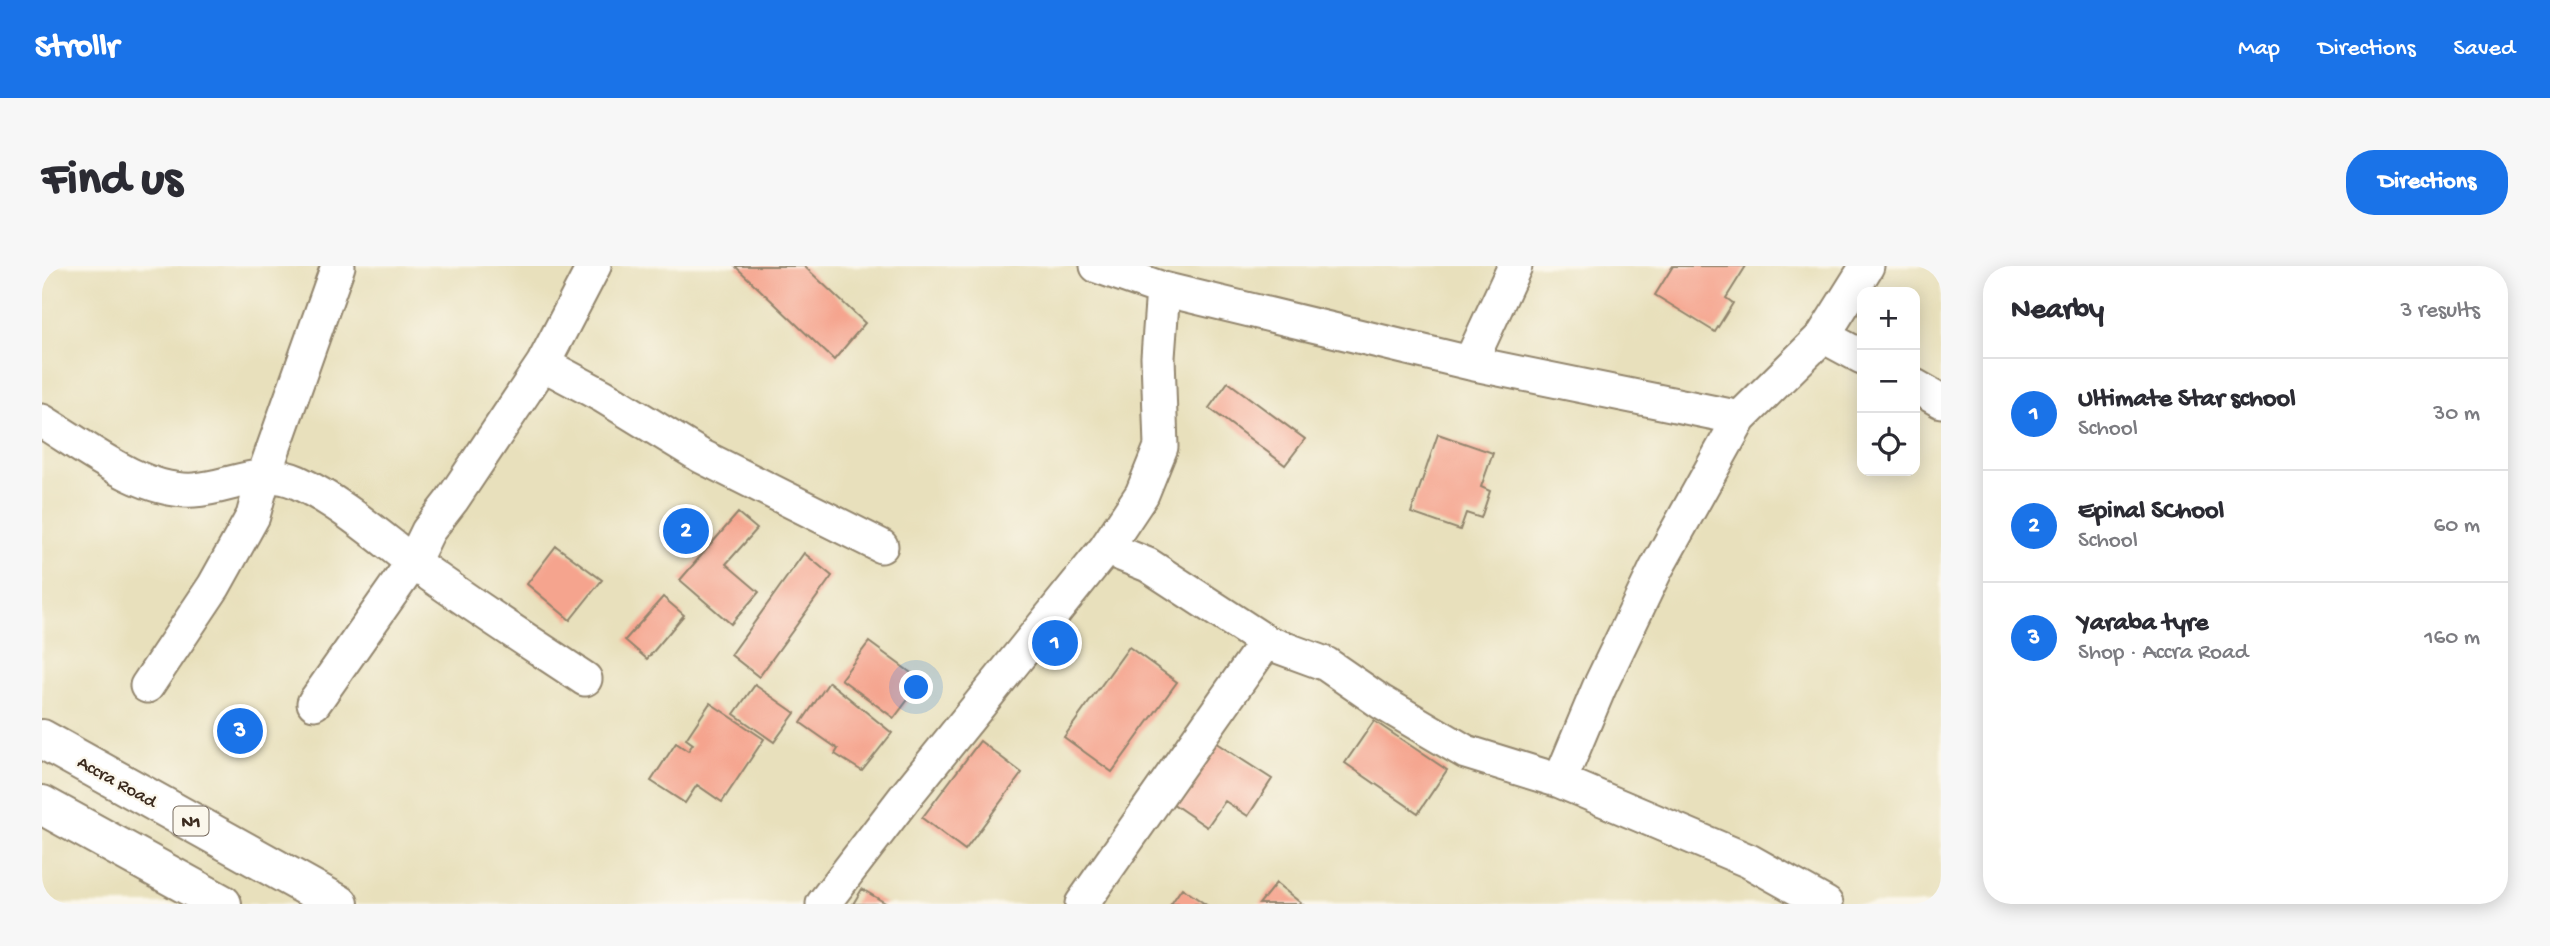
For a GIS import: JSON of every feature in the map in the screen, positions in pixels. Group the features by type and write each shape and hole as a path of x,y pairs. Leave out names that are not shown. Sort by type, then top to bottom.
{"highway":[{"name":"Accra Road","path":"42,739 339,904"},
{"path":"42,805 215,902"}],"street":[{"path":"147,686 215,586 253,516 264,475 338,266"},
{"path":"314,703 413,562 428,531 544,364 594,266"},
{"path":"1097,266 1163,289 1470,363 1741,418"},
{"path":"1470,363 1515,266"},
{"path":"1560,781 1599,688 1656,569 1741,418 1824,336 1867,266"},
{"path":"823,904 909,792 1105,548 1142,494 1160,447 1158,357 1163,289"},
{"path":"1824,336 1857,354"},
{"path":"544,364 603,396 701,456 881,546"},
{"path":"1920,389 1941,401"},
{"path":"42,421 121,470 160,486 194,490 264,475 295,481 329,500 413,562 585,679"},
{"path":"1105,548 1148,565 1266,642 1326,664 1381,702 1466,752 1560,781 1749,861 1826,904"},
{"path":"1082,904 1266,642"}],"building":[{"path":"735,266 804,266 865,323 834,360"},
{"path":"1673,266 1746,266 1726,298 1733,303 1715,332 1655,295"},
{"path":"1228,382 1305,439 1285,465 1209,408"},
{"path":"1438,434 1493,453 1481,487 1490,491 1481,518 1466,513 1460,530 1411,513"},
{"path":"738,513 757,529 726,564 759,592 731,624 680,580"},
{"path":"556,546 602,580 570,620 527,584"},
{"path":"804,553 832,576 759,677 731,655"},
{"path":"663,597 684,615 647,659 625,640"},
{"path":"869,642 922,681 894,718 841,679"},
{"path":"1129,647 1177,682 1112,772 1064,737"},
{"path":"829,682 892,733 862,771 835,754 838,749 801,723"},
{"path":"755,685 795,713 774,742 734,714"},
{"path":"710,703 764,739 722,802 697,785 685,803 651,781 676,743 688,751 693,744 686,739"},
{"path":"1374,721 1447,770 1418,813 1345,763"},
{"path":"1210,739 1272,779 1248,816 1225,801 1207,827 1169,801"},
{"path":"980,741 1022,773 965,850 922,818"},
{"path":"1276,883 1302,904 1259,904"},
{"path":"1182,888 1205,904 1171,904"},
{"path":"862,889 887,904 853,904"}],"place":[{"name":"Epinal SChool","path":"686,531"},
{"name":"Ultimate Star school","path":"1055,643"},
{"name":"Yaraba tyre","path":"240,731"}]}
